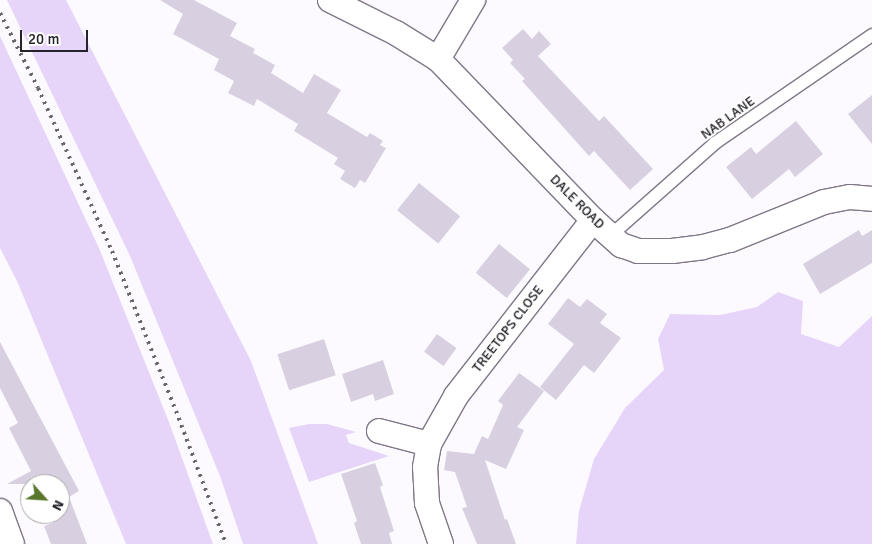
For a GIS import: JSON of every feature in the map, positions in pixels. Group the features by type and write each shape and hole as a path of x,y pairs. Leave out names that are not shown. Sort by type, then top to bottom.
{"street":[{"name":"DALE ROAD","path":"330,0 396,33 438,59 593,220 621,245 638,251 672,251 704,247 730,240 824,202 850,197 872,200"},
{"path":"438,59 473,0"},
{"name":"TREETOPS CLOSE","path":"441,544 427,503 425,467 429,444 456,396 593,220"},
{"path":"379,431 429,444"},
{"path":"0,511 12,544"}],"lane":[{"name":"NAB LANE","path":"610,236 715,144 872,35"}],"shaded area":[{"path":"7,0 66,0 251,361 318,544 243,544 220,476 130,256"},
{"path":"0,36 99,248 169,422 213,544 126,544 17,281 0,248"},
{"path":"778,292 803,301 801,334 839,347 872,316 872,544 576,544 579,511 594,459 625,408 664,370 658,339 670,314 720,315 757,307"},
{"path":"309,424 327,424 356,432 346,435 349,443 389,456 309,482 289,428"}],"building":[{"path":"160,0 194,0 237,23 230,36 255,49 253,53 275,65 271,73 303,93 314,74 341,90 327,113 367,137 370,133 383,141 380,145 386,148 365,183 360,180 355,188 340,179 345,171 334,164 338,158 294,131 298,124 257,99 254,106 228,93 234,81 214,70 219,59 173,34 183,14"},
{"path":"523,29 532,39 539,31 551,44 538,56 599,121 604,116 653,169 630,190 594,151 589,156 522,81 525,79 510,63 513,60 502,48"},
{"path":"872,95 872,144 848,114"},
{"path":"796,121 823,154 795,177 789,169 752,199 726,167 751,147 756,154"},
{"path":"419,183 460,216 438,244 397,210"},
{"path":"859,230 862,236 872,230 872,263 820,294 803,264"},
{"path":"499,244 530,269 507,298 476,273"},
{"path":"568,298 580,307 587,299 607,314 600,323 621,338 594,373 584,365 556,400 540,387 574,344 548,324"},
{"path":"437,334 456,348 443,366 424,352"},
{"path":"324,339 336,375 289,390 277,354"},
{"path":"0,342 70,474 25,474 31,471 9,428 18,423 0,388"},
{"path":"383,360 394,394 375,401 373,394 351,402 342,374"},
{"path":"519,373 544,391 517,427 524,430 506,469 485,460 505,520 507,519 516,544 477,544 462,508 467,507 455,472 444,470 447,451 474,454 482,436 488,439 503,405 498,401"},
{"path":"375,463 383,485 380,487 394,531 389,533 392,544 361,544 354,523 357,521 341,474"},
{"path":"70,474 79,491 70,496"},
{"path":"20,477 20,484 7,484"},
{"path":"70,500 87,544 51,544 44,526 50,524 70,524"}],"railway":[{"path":"0,13 38,88 112,251 176,411 226,544"}]}
